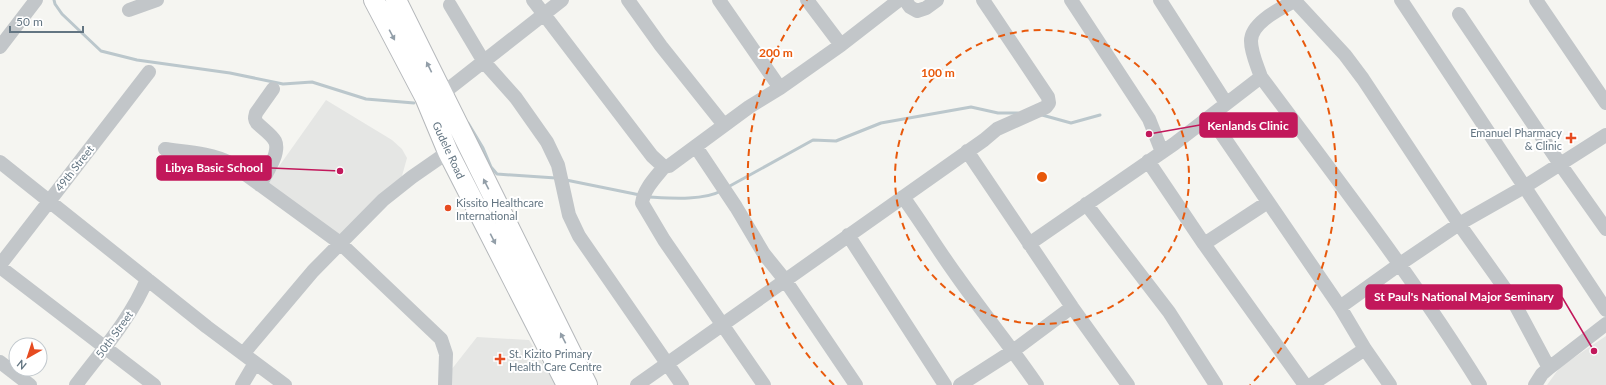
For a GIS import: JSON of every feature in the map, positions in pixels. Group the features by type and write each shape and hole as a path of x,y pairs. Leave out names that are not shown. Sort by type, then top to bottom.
{"highway":[{"name":"Gudele Road","path":"374,0 425,97 448,152 567,385"},
{"name":"Gudele Road","path":"396,0 587,385"}],"street":[{"path":"0,47 36,0"},
{"path":"130,10 157,0"},
{"path":"533,0 652,156 664,167"},
{"path":"442,94 562,0"},
{"path":"628,0 661,46 724,125"},
{"path":"719,0 780,88"},
{"path":"807,0 841,45"},
{"path":"764,385 664,240 642,204 643,197 647,189 664,167 669,166 748,107 780,88 841,45 899,0"},
{"path":"905,0 910,7 917,12 938,0"},
{"path":"637,385 984,140 997,129 1046,107 1050,103 1048,97 983,0"},
{"path":"1071,0 1149,119 1162,152"},
{"path":"1160,0 1226,103"},
{"path":"1480,385 1400,264 1261,77 1254,58 1251,40 1252,33 1262,21 1295,0 1345,55 1363,79 1459,224 1511,297 1549,368"},
{"path":"1401,0 1606,310"},
{"path":"1536,0 1606,103"},
{"path":"450,6 484,62 516,98 547,142 558,166 569,215 579,236 682,385"},
{"path":"1459,14 1560,164 1606,229"},
{"name":"49th Street","path":"0,266 149,72"},
{"path":"1029,244 1162,152 1261,77"},
{"path":"260,186 276,155 276,147 275,141 254,120 256,113 273,89"},
{"path":"1210,117 1340,306 1365,349 1390,385"},
{"path":"1340,306 1459,224 1524,187 1606,135"},
{"path":"696,147 736,207 764,254 785,280 856,385"},
{"path":"165,149 222,159 340,243 441,339 446,354 445,385"},
{"path":"967,151 1072,307 1128,385"},
{"path":"243,354 291,296 340,243 393,191 448,152"},
{"path":"1148,161 1204,244 1305,385"},
{"path":"0,162 147,279 285,385"},
{"path":"903,197 930,234 956,275 1013,351 1036,385"},
{"path":"1204,244 1268,202"},
{"path":"1086,204 1170,312 1216,385"},
{"path":"848,235 945,385"},
{"path":"0,266 154,385"},
{"name":"50th Street","path":"76,385 140,297 147,279"},
{"path":"960,385 1013,351 1072,307"},
{"path":"1535,385 1542,374 1606,324"},
{"path":"1311,385 1365,349"},
{"path":"0,362 30,385"},
{"path":"242,385 255,363"}],"shaded area":[{"path":"326,100 392,140 402,149 407,158 400,183 338,240 265,186"},
{"path":"1606,336 1606,385 1547,385 1560,367"},
{"name":"St. Kizito Primary Health Care Centre","path":"477,337 529,340 556,385 451,385 444,379"}],"waterway":[{"path":"54,0 62,14 101,51 137,60 230,73 283,84 312,82 366,99 414,103"},
{"path":"728,187 813,140 836,141 881,123 971,107 998,113 1018,113"},
{"path":"1042,115 1071,123 1100,115"},
{"path":"468,123 483,148 491,167 497,174 556,178"},
{"path":"566,180 640,195"},
{"path":"648,197 695,198 721,191"}],"place":[{"name":"Kenlands Clinic","path":"1149,134"},
{"name":"Emanuel Pharmacy & Clinic","path":"1571,138"},
{"name":"Libya Basic School","path":"340,171"},
{"name":"Kissito Healthcare International","path":"448,208"},
{"name":"St Paul's National Major Seminary","path":"1594,351"},
{"name":"St. Kizito Primary Health Care Centre","path":"500,359"}]}
